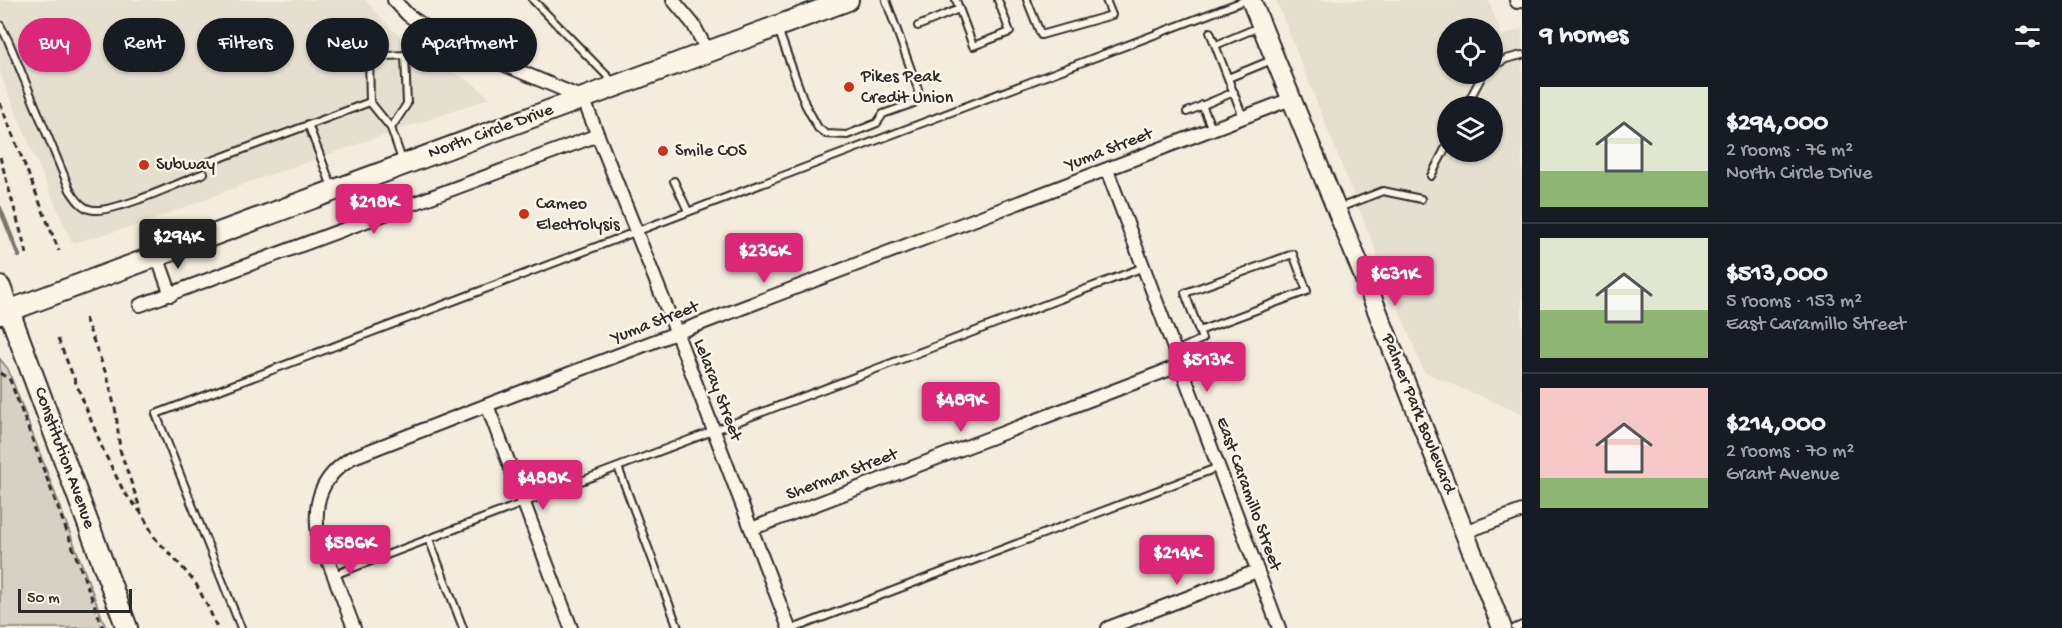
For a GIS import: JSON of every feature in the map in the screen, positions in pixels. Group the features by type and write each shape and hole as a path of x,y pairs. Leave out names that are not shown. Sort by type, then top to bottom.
{"main road":[{"name":"North Circle Drive","path":"5,313 848,0"},
{"name":"Palmer Park Boulevard","path":"1251,0 1502,628"},
{"name":"Constitution Avenue","path":"0,287 5,313 128,628"}],"street":[{"path":"394,0 414,18"},
{"path":"673,0 693,24 708,52"},
{"path":"1516,0 1517,2 1522,0"},
{"path":"520,72 584,98"},
{"name":"Lelaray Street","path":"584,98 789,628"},
{"name":"Yuma Street","path":"334,575 318,534 316,519 318,500 335,468 351,458 1291,99"},
{"path":"140,305 598,135"},
{"name":"East Caramillo Street","path":"1107,170 1279,628"},
{"path":"157,256 171,295"},
{"name":"Sherman Street","path":"751,529 1181,365"},
{"path":"487,405 571,628"},
{"path":"1465,532 1522,511"},
{"path":"1108,628 1257,571"},
{"path":"334,575 354,628"}],"lane":[{"path":"533,0 616,86"},
{"path":"777,26 805,104 818,129 826,134 847,135 877,123 883,114 914,103 917,99 918,89 886,0"},
{"path":"956,0 973,46 1010,33 998,0"},
{"path":"1028,0 1041,35 1112,15 1106,0"},
{"path":"241,628 156,414 1246,0"},
{"path":"918,26 959,9"},
{"path":"0,24 70,190 82,206 93,210 114,208 204,173"},
{"path":"1216,45 1262,26"},
{"path":"1210,32 1243,118"},
{"path":"401,56 369,57 370,102 391,128 404,164"},
{"path":"1503,61 1522,56"},
{"path":"1228,78 1275,59"},
{"path":"391,128 406,104 405,72"},
{"path":"1187,112 1234,92"},
{"path":"201,165 370,102"},
{"path":"1203,105 1212,130"},
{"path":"308,124 333,190"},
{"path":"1431,176 1438,162"},
{"path":"674,181 688,211"},
{"path":"1336,209 1383,191 1421,199"},
{"path":"1176,351 1202,339 1199,331 1185,293 1293,254 1307,291 1199,331"},
{"path":"334,575 1144,267"},
{"path":"618,467 678,628"},
{"path":"795,628 1219,467"},
{"path":"429,539 463,628"},
{"path":"1515,628 1522,625"}],"path":[{"path":"0,103 59,251"},
{"path":"0,157 28,258"},
{"path":"85,318 108,380 116,413 120,450 141,514"},
{"path":"58,339 113,472 124,492 141,514 155,538 196,584 217,628"},
{"path":"0,373 10,380 103,628"}],"shaded area":[{"path":"0,0 365,0 382,18 306,18 306,72 389,72 389,26 401,36 401,72 452,72 470,81 490,98 247,183 139,225 72,243 0,73"},
{"path":"1276,0 1488,0 1495,18 1437,18 1437,84 1503,84 1503,36 1522,29 1522,414 1424,372"},
{"path":"0,359 8,369 106,628 0,628"}],"waterway":[{"path":"0,208 19,256"}],"place":[{"name":"Pikes Peak Credit Union","path":"849,87"},
{"name":"Smile COS","path":"663,151"},
{"name":"Subway","path":"144,165"},
{"name":"Cameo Electrolysis","path":"524,214"}]}
